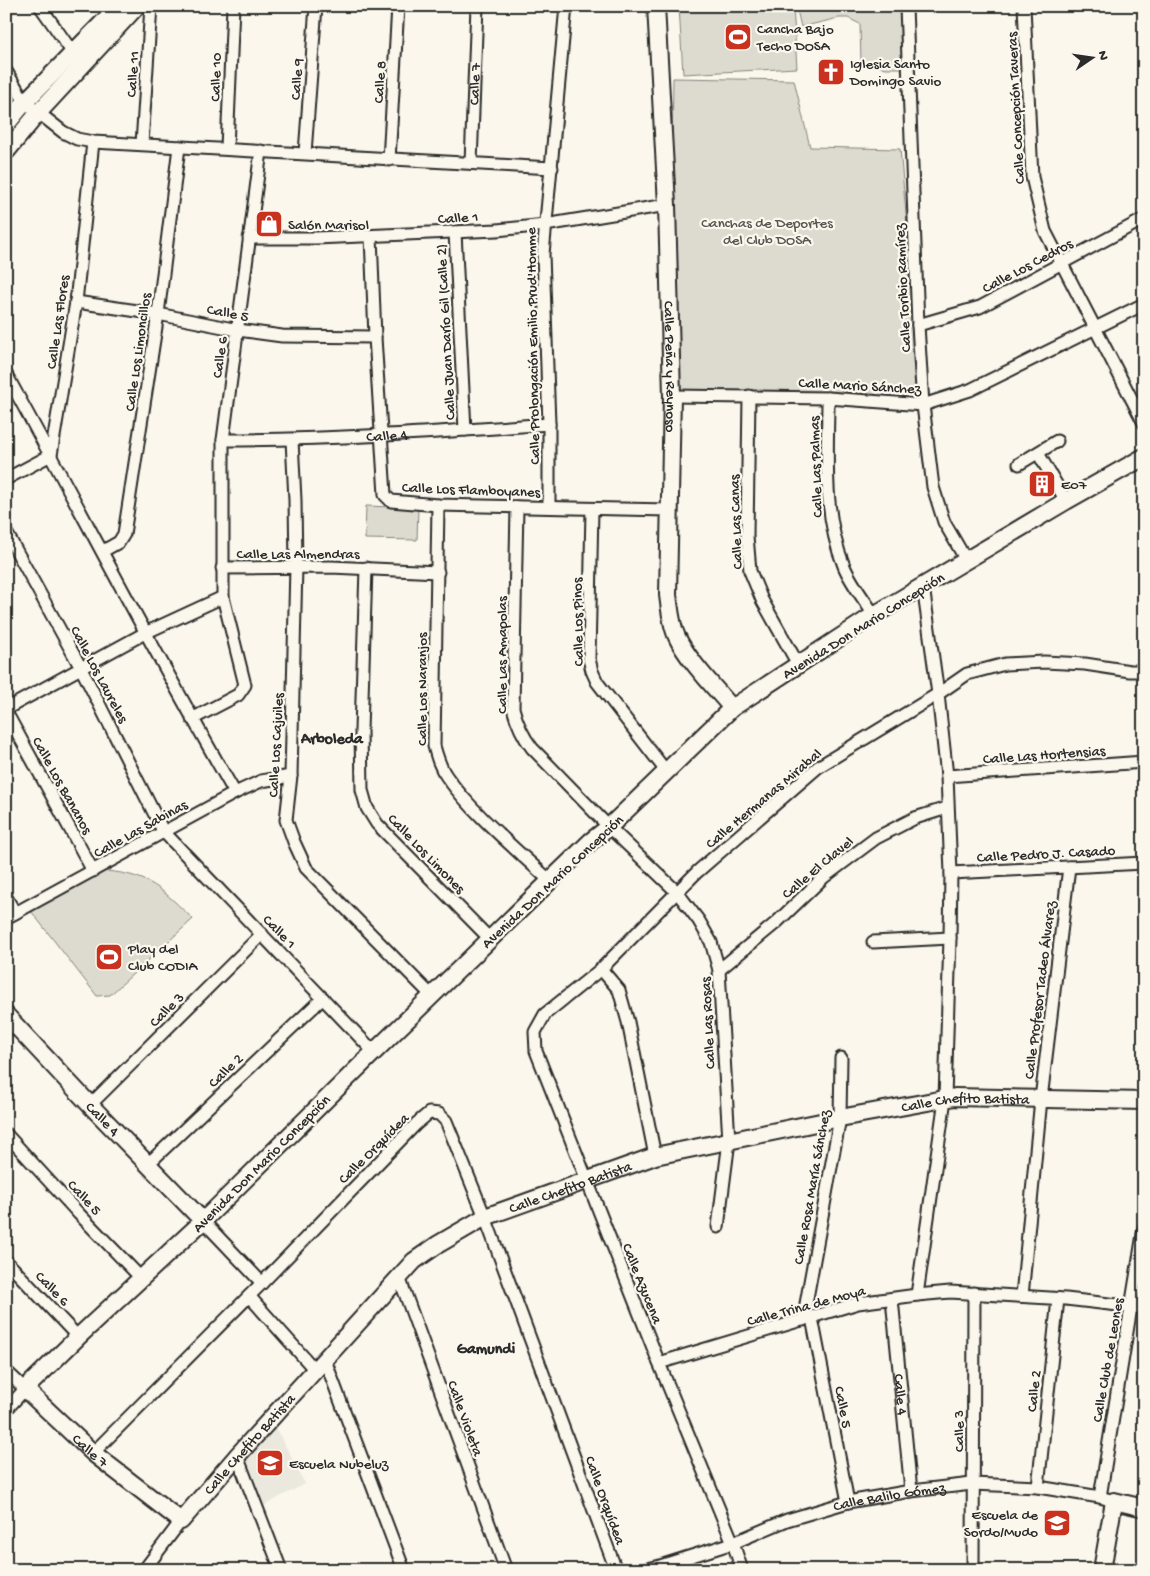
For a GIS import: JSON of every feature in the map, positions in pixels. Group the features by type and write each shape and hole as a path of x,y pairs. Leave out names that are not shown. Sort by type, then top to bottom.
{"street":[{"path":"40,6 73,54"},
{"path":"6,125 25,102 120,6"},
{"path":"6,152 137,6"},
{"name":"Calle 11","path":"142,144 151,6"},
{"name":"Calle 10","path":"227,148 232,6"},
{"name":"Calle 9","path":"305,153 316,6"},
{"name":"Calle 8","path":"389,160 398,6"},
{"name":"Calle 7","path":"471,163 477,6"},
{"name":"Calle Prolongación Emilio Prud'Homme","path":"549,507 550,424 543,254 566,6"},
{"name":"Calle Peña y Reynoso","path":"656,6 667,205 672,396 668,595 676,637 732,708"},
{"name":"Calle Toribio Ramírez","path":"906,6 918,325 923,405 933,487 944,522 966,560"},
{"name":"Calle Concepción Taveras","path":"1024,6 1032,177 1045,232 1144,423"},
{"path":"6,71 25,102 63,132 78,139 93,142 227,148 389,160 552,168"},
{"name":"Calle Las Flores","path":"51,455 76,302 93,142"},
{"name":"Calle Los Limoncillos","path":"103,550 119,542 124,534 158,314 178,147"},
{"name":"Calle 6","path":"222,568 223,440 261,151"},
{"name":"Calle 1","path":"249,238 371,236 545,225 667,205"},
{"name":"Calle Los Cedros","path":"918,325 980,307 1144,219"},
{"name":"Calle Juan Darío Gil (Calle 2)","path":"455,232 465,430"},
{"name":"Calle Los Flamboyanes","path":"371,236 385,495 391,502 438,505 669,510"},
{"name":"Calle 5","path":"76,302 158,314 238,330 282,336 375,337"},
{"name":"Calle Mario Sánchez","path":"672,396 828,398 923,405 970,390 1144,304"},
{"path":"6,374 103,550 145,633 192,719 235,793"},
{"name":"Calle Las Canas","path":"748,396 747,536 750,572 762,600 799,666"},
{"name":"Calle Las Palmas","path":"828,398 828,504 834,538 845,568 874,615"},
{"name":"Calle 4","path":"223,440 292,440 381,436 550,424"},
{"name":"Calle Los Cajuiles","path":"292,440 296,566 291,776 286,820 306,868 432,996"},
{"path":"1019,464 1057,441"},
{"path":"1038,453 1066,501"},
{"path":"6,479 51,455"},
{"name":"Avenida Don Mario Concepción","path":"25,1389 78,1336 203,1221 591,841 732,708 799,666 874,615 1144,457"},
{"name":"Calle Los Naranjos","path":"438,505 434,746 438,762 447,777 476,811 550,881"},
{"name":"Calle Las Amapolas","path":"517,507 513,708 517,724 532,748 609,826"},
{"name":"Calle Los Pinos","path":"592,509 589,659 592,671 597,682 666,771"},
{"name":"Calle Los Laureles","path":"6,532 81,668 163,831"},
{"name":"Calle Las Almendras","path":"192,719 238,695 245,685 223,597 222,568 296,566 438,572"},
{"name":"Calle Los Limones","path":"366,568 361,731 362,790 367,808 377,824 490,939"},
{"path":"917,1295 946,1099 950,938 950,873 946,776 938,694 923,586"},
{"path":"6,711 145,633 223,597"},
{"name":"Calle Hermanas Mirabal","path":"535,1032 545,1014 601,968 697,872 818,768 938,694 966,674 1005,664 1044,662 1085,664 1130,671 1144,670"},
{"name":"Calle Los Bananos","path":"6,711 93,871"},
{"name":"Calle Las Hortensias","path":"946,776 1144,762"},
{"name":"Calle Las Sabinas","path":"11,916 235,793 261,781 291,776"},
{"name":"Calle El Clavel","path":"719,970 777,922 824,877 876,838 915,818 947,808"},
{"name":"Calle Las Rosas","path":"609,826 677,892 699,921 711,942 719,970 729,1141 718,1226"},
{"name":"Calle 1","path":"163,831 374,1052"},
{"name":"Calle Pedro J. Casado","path":"950,873 1144,863"},
{"name":"Calle Profesor Tadeo Álvarez","path":"1022,1296 1041,1099 1068,867"},
{"path":"6,897 11,916"},
{"name":"Calle 3","path":"90,1105 262,934"},
{"path":"872,942 950,938"},
{"path":"601,968 619,990 628,1022 654,1156"},
{"name":"Calle 2","path":"148,1164 322,998"},
{"name":"Calle 4","path":"6,1015 203,1221"},
{"name":"Calle Azucena","path":"535,1032 536,1052 659,1363 733,1543"},
{"name":"Calle Rosa María Sánchez","path":"807,1319 840,1118 841,1058"},
{"name":"Calle Chefito Batista","path":"144,1570 182,1521 237,1456 414,1261 485,1217 654,1156 840,1118 955,1097 1144,1101"},
{"name":"Calle Orquídea","path":"93,1453 416,1124 430,1113 439,1114 446,1121 485,1217 616,1570"},
{"name":"Calle 5","path":"6,1134 142,1279"},
{"path":"203,1221 262,1283"},
{"name":"Calle Club de Leones","path":"1107,1499 1138,1307 1144,1228"},
{"name":"Calle 6","path":"6,1261 78,1336"},
{"name":"Calle Violeta","path":"399,1277 506,1570"},
{"name":"Calle Trina de Moya","path":"659,1363 858,1304 917,1295 950,1292 974,1293 1138,1307"},
{"name":"Calle 3","path":"973,1570 974,1293"},
{"path":"249,1296 320,1365 404,1570"},
{"name":"Calle 4","path":"892,1299 911,1491"},
{"name":"Calle 2","path":"1038,1487 1058,1299"},
{"name":"Calle 5","path":"807,1319 848,1502"},
{"name":"Calle 7","path":"6,1370 93,1453 182,1521"},
{"path":"6,1410 25,1389"},
{"path":"237,1456 281,1570"},
{"name":"Calle Balilo Gómez","path":"643,1570 733,1543 788,1520 848,1502 911,1491 972,1484 1038,1487 1107,1499 1144,1508"},
{"path":"1102,1570 1107,1499"},
{"path":"733,1543 742,1570"}],"shaded area":[{"name":"Escuela Nubeluz","path":"276,1427 305,1484 263,1506 243,1458"}],"green space":[{"name":"Cancha Bajo Techo DOSA","path":"679,6 793,6 797,68 683,74"},
{"path":"796,6 900,6 902,68 861,64 860,24 848,18 839,18 801,27"},
{"name":"Canchas de Deportes del Club DOSA","path":"673,78 794,80 810,147 900,149 923,398 678,394 670,322"},
{"path":"366,506 418,508 417,540 365,539"},
{"name":"Play del Club CODIA","path":"106,871 145,880 164,892 193,919 110,995 97,996 31,911 91,877"}],"place":[{"name":"Cancha Bajo Techo DOSA","path":"738,37"},
{"name":"Iglesia Santo Domingo Savio","path":"831,72"},
{"name":"Salón Marisol","path":"269,224"},
{"name":"E07","path":"1042,484"},
{"name":"Play del Club CODIA","path":"109,957"},
{"name":"Escuela Nubeluz","path":"270,1463"},
{"name":"Escuela de Sordo/Mudo","path":"1057,1523"}],"district":[{"name":"Arboleda","path":"332,737"},
{"name":"Gamundi","path":"486,1347"}]}
